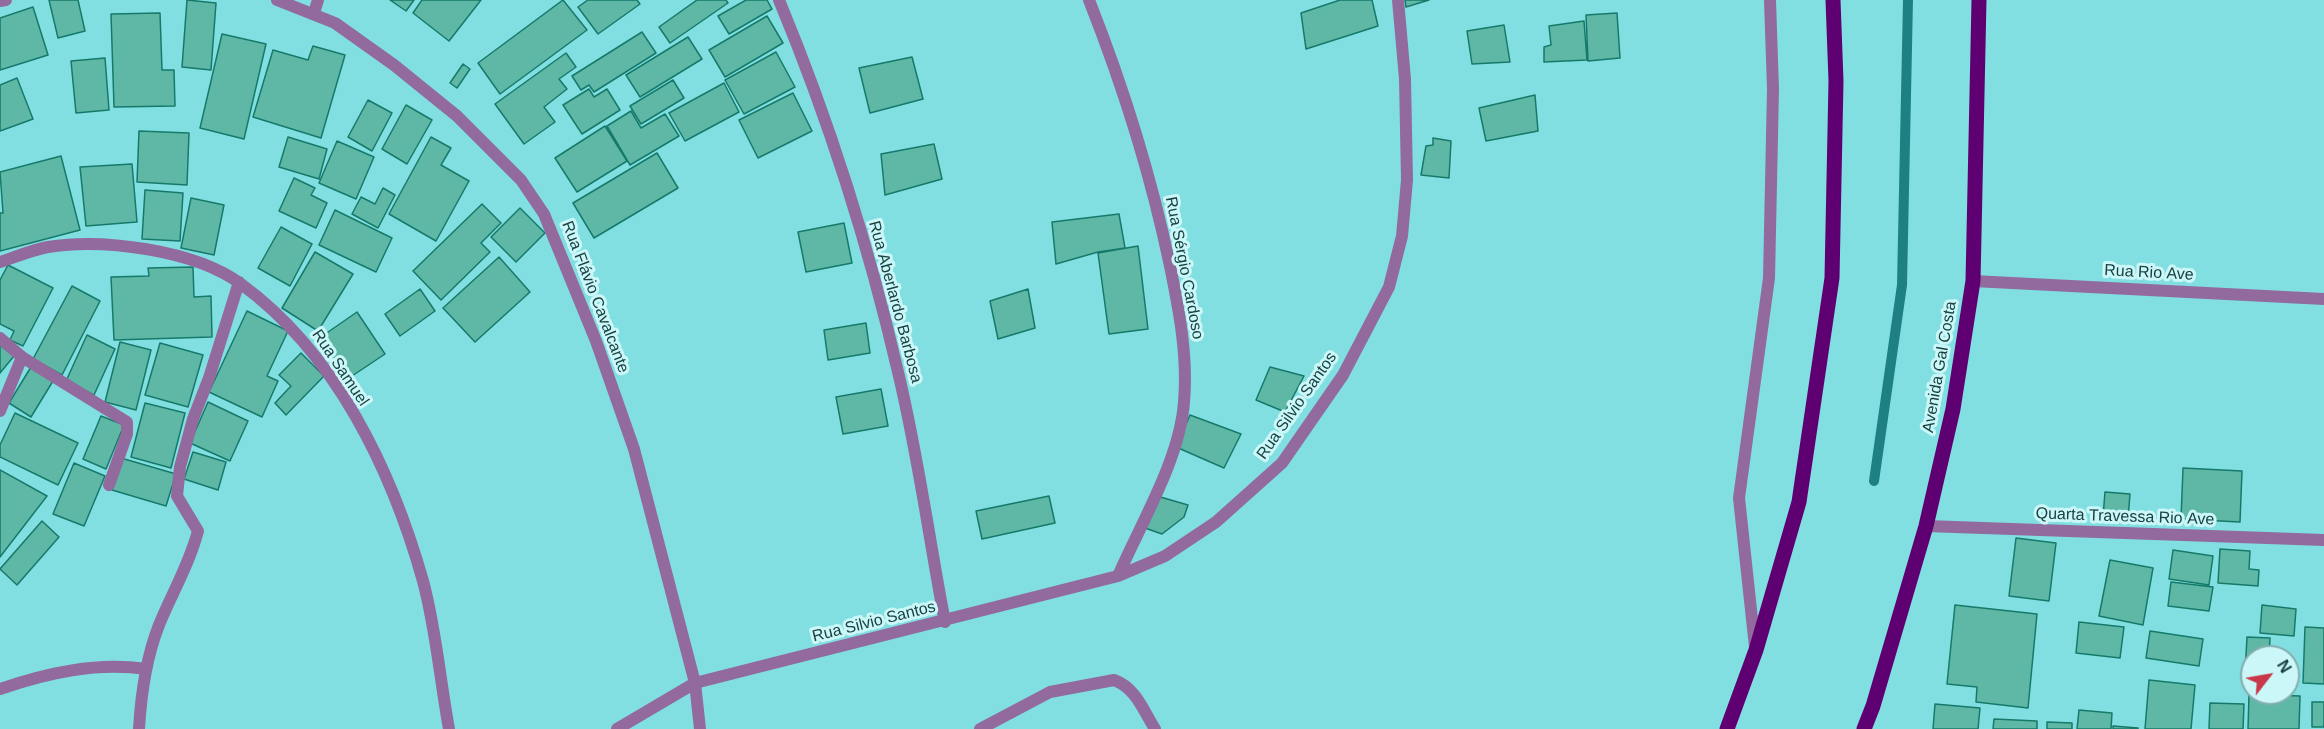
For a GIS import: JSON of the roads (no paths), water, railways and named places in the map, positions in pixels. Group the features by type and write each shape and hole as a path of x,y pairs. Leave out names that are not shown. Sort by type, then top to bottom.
{"main road":[{"path":"1727,729 1756,650 1799,501 1832,278 1836,81 1833,0"},
{"name":"Avenida Gal Costa","path":"1864,729 1926,526 1953,409 1973,281 1979,0"}],"street":[{"path":"0,1 6,0"},
{"name":"Rua Flávio Cavalcante","path":"277,0 334,23 394,64 457,116 521,180 544,214 596,341 634,449 695,684 700,729"},
{"path":"314,13 318,0"},
{"name":"Rua Aberlardo Barbosa","path":"779,0 798,44 885,320 899,374 945,622"},
{"name":"Rua Sérgio Cardoso","path":"1089,0 1116,67 1158,210 1178,307 1184,357 1184,403 1172,454 1118,576"},
{"name":"Rua Silvio Santos","path":"617,729 695,684 1118,576 1166,556 1216,522 1282,463 1343,375 1389,287 1402,236 1407,180 1405,79 1398,0"},
{"path":"1756,650 1739,498 1769,278 1773,89 1770,0"},
{"name":"Rua Samuel","path":"0,262 47,247 115,243 176,256 211,268 239,282 304,341 340,393 382,468 423,583 449,729"},
{"name":"Rua Rio Ave","path":"1973,281 2324,299"},
{"path":"139,729 146,669 159,627 190,559 198,531 177,496 180,467 193,419 209,378 239,282"},
{"path":"0,338 22,357 127,422 127,435 109,485"},
{"path":"0,411 22,357"},
{"name":"Quarta Travessa Rio Ave","path":"1926,526 2324,540"},
{"path":"0,690 60,671 126,666 146,669"},
{"path":"986,727 1050,692 1113,680 1124,684 1134,692 1155,729"}],"waterway":[{"path":"1874,481 1902,285 1908,0"}]}
